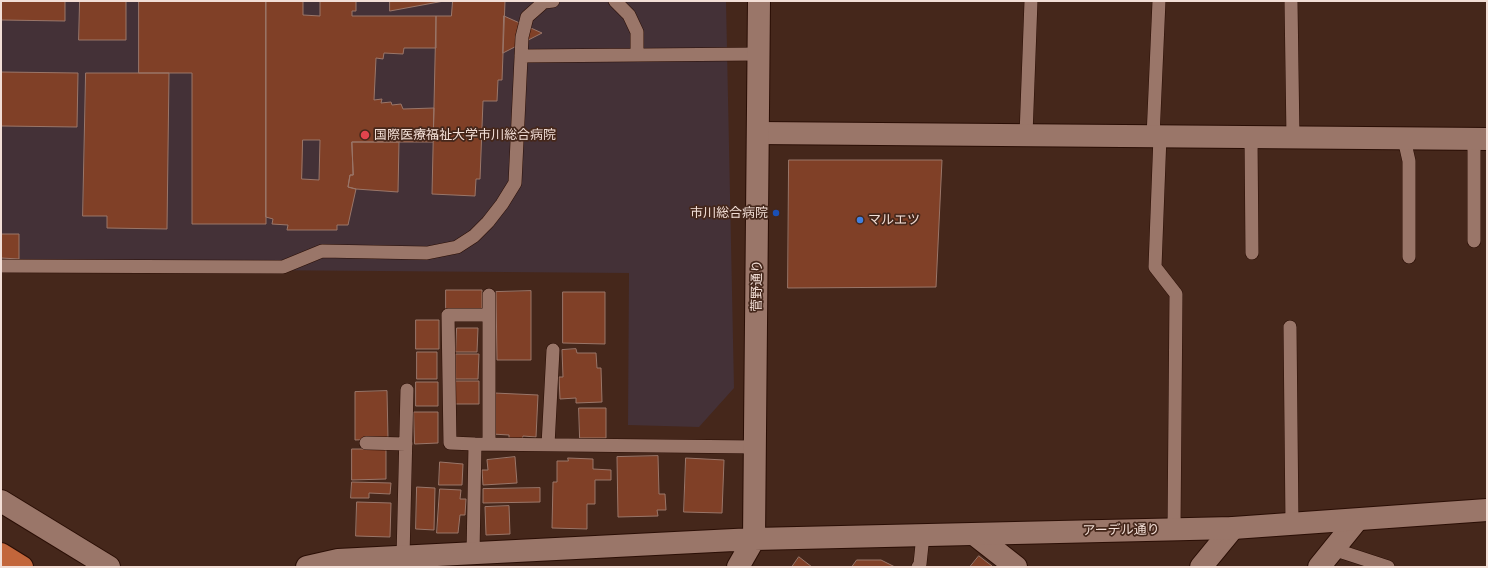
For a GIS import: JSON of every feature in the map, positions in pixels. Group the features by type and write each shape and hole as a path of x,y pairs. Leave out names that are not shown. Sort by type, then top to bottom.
{"highway":[{"path":"1,554 22,567"}],"street":[{"name":"菅野通り","path":"738,567 754,539 759,1"},
{"path":"758,133 1481,139"},
{"path":"1,501 109,567"},
{"name":"アーデル通り","path":"307,567 404,557 473,560 754,539 1233,528 1487,510"},
{"path":"1318,567 1357,520"},
{"path":"1201,567 1233,528"},
{"path":"974,534 1016,567"}],"lane":[{"path":"1,266 283,267 322,251 427,253 458,247 474,236 488,222 502,204 515,183 522,37 527,18 544,2 553,1"},
{"path":"615,1 629,15 637,32 637,55"},
{"path":"1026,135 1031,1"},
{"path":"1158,1 1155,267 1176,294 1174,529"},
{"path":"1291,1 1293,138"},
{"path":"521,56 759,54"},
{"path":"1252,137 1252,253"},
{"path":"1404,139 1409,161 1409,257"},
{"path":"1474,241 1481,139"},
{"path":"489,295 489,444"},
{"path":"489,315 448,315 450,443 755,447"},
{"path":"1290,327 1292,524"},
{"path":"548,445 553,350"},
{"path":"404,557 407,390"},
{"path":"366,444 406,444"},
{"path":"473,560 475,444"},
{"path":"918,567 920,564 923,535"},
{"path":"1333,549 1388,567"}],"shaded area":[{"name":"国際医療福祉大学市川総合病院","path":"1,1 726,1 734,388 699,427 628,425 629,273 1,268"}],"building":[{"path":"1,1 65,1 65,21 1,20"},
{"path":"80,1 126,1 126,40 79,40"},
{"path":"139,1 266,1 266,224 192,224 192,73 139,73"},
{"path":"266,1 303,1 303,15 320,16 320,1 356,1 356,11 352,11 352,16 436,16 436,48 404,48 403,54 384,53 383,59 376,58 374,100 382,99 381,103 391,102 392,105 401,104 403,109 434,108 433,142 352,142 353,175 350,175 348,187 356,189 348,225 337,225 337,230 287,230 288,225 272,224 273,219 266,217","holes":["303,140 320,140 319,180 302,179"]},
{"path":"390,1 444,1 390,11"},
{"path":"453,1 505,1 502,80 498,80 497,101 483,101 480,179 476,179 475,196 432,194 436,16 451,16"},
{"path":"504,16 542,33 503,53"},
{"path":"1,72 78,73 77,127 1,126"},
{"path":"86,73 169,73 167,229 107,228 107,216 83,216"},
{"path":"352,142 399,142 398,192 348,187 350,175 353,175"},
{"path":"789,160 942,160 936,287 788,288"},
{"path":"1,234 19,234 19,259 1,258"},
{"path":"446,290 482,290 482,311 446,311"},
{"path":"531,291 531,360 497,360 496,292"},
{"path":"563,292 605,292 605,344 563,343"},
{"path":"416,320 439,320 439,349 416,349"},
{"path":"457,328 478,328 477,352 456,352"},
{"path":"576,349 577,353 596,353 597,368 601,368 602,402 576,403 576,398 560,399 559,377 563,377 562,350"},
{"path":"417,352 437,352 437,379 417,379"},
{"path":"456,354 479,354 478,379 456,379"},
{"path":"455,381 479,381 479,404 454,404"},
{"path":"416,382 438,382 438,406 416,406"},
{"path":"387,391 388,439 355,440 355,392"},
{"path":"494,393 538,395 536,437 523,436 522,440 509,440 509,435 492,434"},
{"path":"579,408 606,408 606,438 580,438"},
{"path":"414,412 438,412 438,443 415,444"},
{"path":"352,449 386,449 386,479 352,480"},
{"path":"658,456 659,494 665,494 666,510 657,510 658,516 618,517 617,457"},
{"path":"515,457 517,483 483,485 482,470 488,470 487,460"},
{"path":"568,458 593,459 593,469 611,470 611,480 595,480 595,504 587,504 587,529 552,528 553,482 557,482 557,461 568,461"},
{"path":"686,458 724,460 722,513 684,512"},
{"path":"440,462 463,464 462,485 439,485"},
{"path":"352,482 391,483 390,494 369,493 369,498 351,498"},
{"path":"417,487 435,488 434,530 416,529"},
{"path":"540,488 540,502 483,503 483,489"},
{"path":"440,489 461,490 460,499 466,499 465,515 460,515 458,533 437,533"},
{"path":"357,502 391,503 390,537 356,536"},
{"path":"509,506 510,534 486,535 485,507"},
{"path":"979,556 992,566 970,567"},
{"path":"799,557 812,567 792,567"},
{"path":"857,560 881,560 895,567 852,567"}],"place":[{"name":"国際医療福祉大学市川総合病院","path":"365,135"},
{"name":"市川総合病院","path":"776,213"},
{"name":"マルエツ","path":"860,220"}]}
